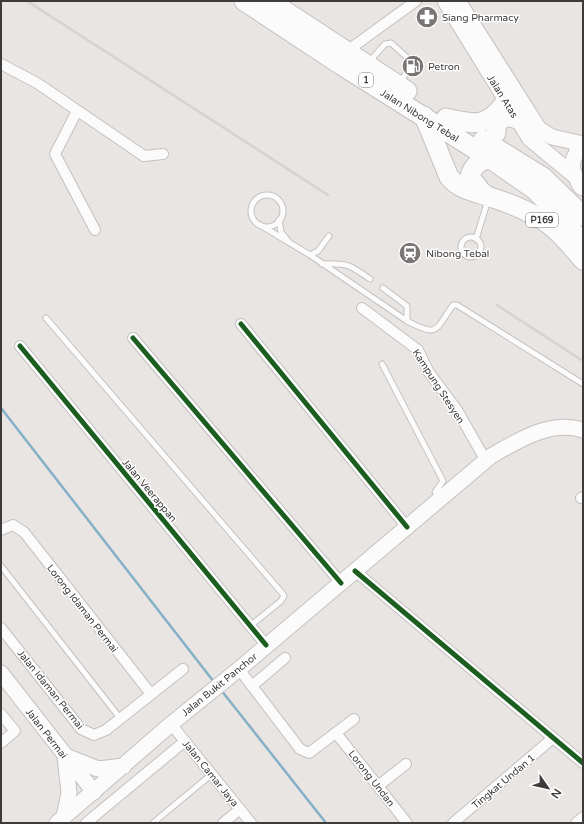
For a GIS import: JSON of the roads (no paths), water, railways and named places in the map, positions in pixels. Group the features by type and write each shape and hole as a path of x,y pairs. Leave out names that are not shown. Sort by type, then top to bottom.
{"highway":[{"name":"Jalan Nibong Tebal","path":"244,1 341,65 489,158 574,215"},
{"name":"Jalan Nibong Tebal","path":"270,1 367,64 446,118 543,177 574,215 583,244"},
{"path":"446,118 470,124 479,124 494,116 506,101"},
{"name":"P169","path":"424,116 449,178 454,184 473,194 489,197 539,218 560,234 583,260"},
{"path":"510,156 496,132 496,127 498,122 505,117 517,119"},
{"path":"489,158 475,166 471,170 470,177 481,191 489,197"}],"main road":[{"name":"Jalan Atas","path":"445,1 530,139 580,182"},
{"name":"Jalan Atas","path":"458,1 539,129 552,136 583,145"},
{"path":"580,182 572,162 575,155 583,145"},
{"name":"Jalan Bukit Panchor","path":"61,820 171,724 239,670 266,645 486,460 532,433 580,428"},
{"name":"Jalan Permai","path":"1,673 94,792"},
{"path":"61,820 69,793 65,756 98,769 124,766"}],"street":[{"path":"347,51 416,1"},
{"path":"1,64 37,83 144,156 163,154"},
{"path":"77,111 55,154 95,230"},
{"name":"Kampung Stesyen","path":"362,308 418,350 428,370 457,410 486,460"},
{"path":"241,324 407,527"},
{"path":"133,338 341,583"},
{"name":"Jalan Veerappan","path":"20,346 266,645"},
{"name":"Lorong Idaman Permai","path":"1,530 13,525 24,532 151,694"},
{"path":"355,571 583,763"},
{"name":"Jalan Idaman Permai","path":"1,628 81,729 94,735 106,730 183,669"},
{"path":"252,686 285,658"},
{"path":"239,670 300,749 309,753 354,719"},
{"path":"1,714 15,731 1,743"},
{"name":"Jalan Camar Jaya","path":"171,724 251,823"},
{"name":"Lorong Undan","path":"336,733 407,823"},
{"name":"Tingkat Undan 1","path":"453,823 553,738"},
{"path":"86,823 185,741"},
{"path":"378,786 406,764"},
{"path":"223,823 240,809"},
{"path":"576,823 583,817"}],"lane":[{"path":"367,64 385,44 391,42 412,62 399,86"},
{"path":"292,245 281,232 280,220 283,210 279,200 270,195 264,195 255,200 251,208 253,218 260,225 292,245 310,255 407,321 423,330 432,330 439,327 453,305 457,305 583,384"},
{"path":"476,239 489,197"},
{"path":"260,225 270,226 280,220"},
{"path":"310,255 318,251 329,236"},
{"path":"322,264 342,263 350,265 370,279"},
{"path":"383,288 407,306 407,321"},
{"path":"46,318 284,596 281,602 250,626"},
{"path":"382,364 441,477 442,480 435,492 440,499"},
{"path":"1,566 120,718"},
{"path":"153,823 212,774"}],"waterway":[{"path":"1,408 214,682"},
{"path":"221,690 326,823"}],"railway":[{"path":"27,1 328,195"},
{"path":"497,305 583,361"}],"place":[{"name":"Siang Pharmacy","path":"427,17"},
{"name":"Petron","path":"413,66"},
{"name":"Nibong Tebal","path":"410,253"}]}
